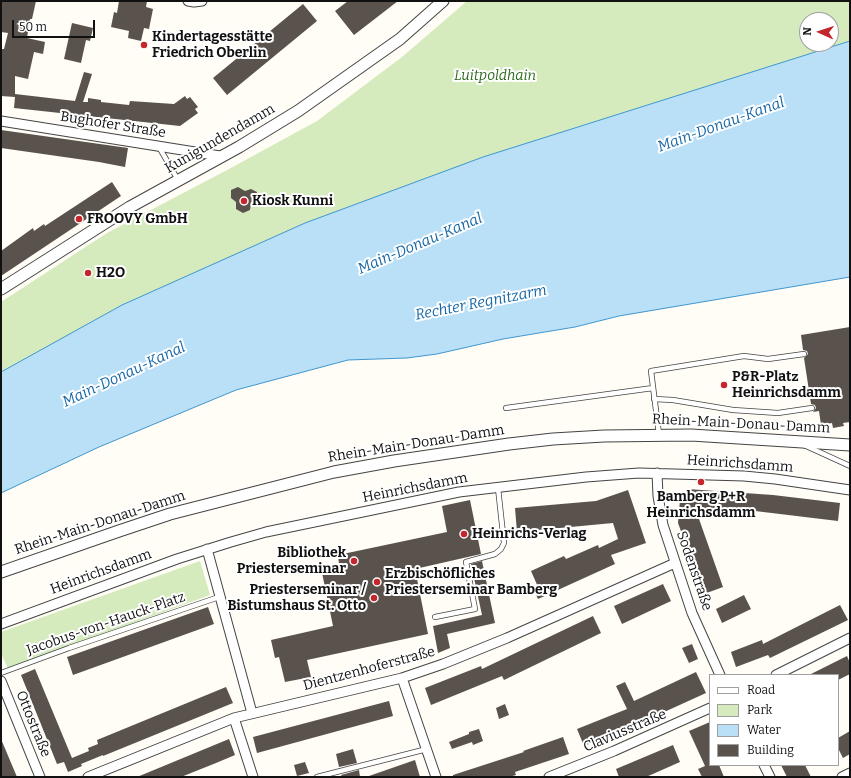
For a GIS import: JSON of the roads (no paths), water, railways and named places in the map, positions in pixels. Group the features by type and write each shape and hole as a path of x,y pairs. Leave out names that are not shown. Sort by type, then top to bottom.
{"street":[{"path":"188,1 202,1"},
{"name":"Kunigundendamm","path":"1,289 113,218 298,111 400,39 443,1"},
{"name":"Bughofer Straße","path":"1,121 220,156"},
{"name":"Rhein-Main-Donau-Damm","path":"1,572 170,514 334,472 402,459 546,440 658,434 850,445"},
{"name":"Heinrichsdamm","path":"1,624 207,549 266,532 453,493 586,477 639,473 744,476 850,490"},
{"name":"Sodenstraße","path":"657,473 658,496 663,525 692,613 720,674"},
{"path":"207,549 252,713"},
{"name":"Dientzenhoferstraße","path":"88,777 234,718 402,678 443,664 508,638 675,563"},
{"path":"778,674 850,638"},
{"path":"402,678 436,777"},
{"name":"Ottostraße","path":"1,681 40,777"},
{"name":"Claviusstraße","path":"549,777 614,751 709,708"},
{"path":"234,718 252,777"},
{"path":"764,766 770,777"},
{"path":"842,777 850,773"}],"lane":[{"path":"159,146 178,180"},
{"path":"658,434 651,371 744,356 768,359 785,358 804,354"},
{"path":"506,408 653,388"},
{"path":"654,399 673,400 733,410 778,413 812,408"},
{"path":"795,442 850,466"},
{"path":"435,617 475,609 466,562 495,554 501,550 504,543 498,488"},
{"name":"Jacobus-von-Hauck-Platz","path":"1,673 69,648 219,597"},
{"path":"317,777 427,749"}],"water":[{"path":"850,41 850,277 619,316 575,327 503,339 437,354 407,358 348,360 236,390 99,447 1,493 1,372 122,305 305,223 483,157 815,52 839,52 839,44"}],"place":[{"name":"Kindertagesstätte Friedrich Oberlin","path":"144,45"},
{"name":"Kiosk Kunni","path":"244,201"},
{"name":"FROOVY GmbH","path":"79,219"},
{"name":"H2O","path":"88,273"},
{"name":"P&R-Platz Heinrichsdamm","path":"724,385"},
{"name":"Bamberg P+R Heinrichsdamm","path":"701,482"},
{"name":"Heinrichs-Verlag","path":"464,534"},
{"name":"Bibliothek Priesterseminar","path":"354,561"},
{"name":"Erzbischöfliches Priesterseminar Bamberg","path":"377,582"},
{"name":"Priesterseminar / Bistumshaus St. Otto","path":"374,598"}],"park label":[{"name":"Luitpoldhain","path":"495,76"}],"water label":[{"name":"Main-Donau-Kanal","path":"721,125"},
{"name":"Main-Donau-Kanal","path":"420,244"},
{"name":"Rechter Regnitzarm","path":"481,303"},
{"name":"Main-Donau-Kanal","path":"124,375"}]}
